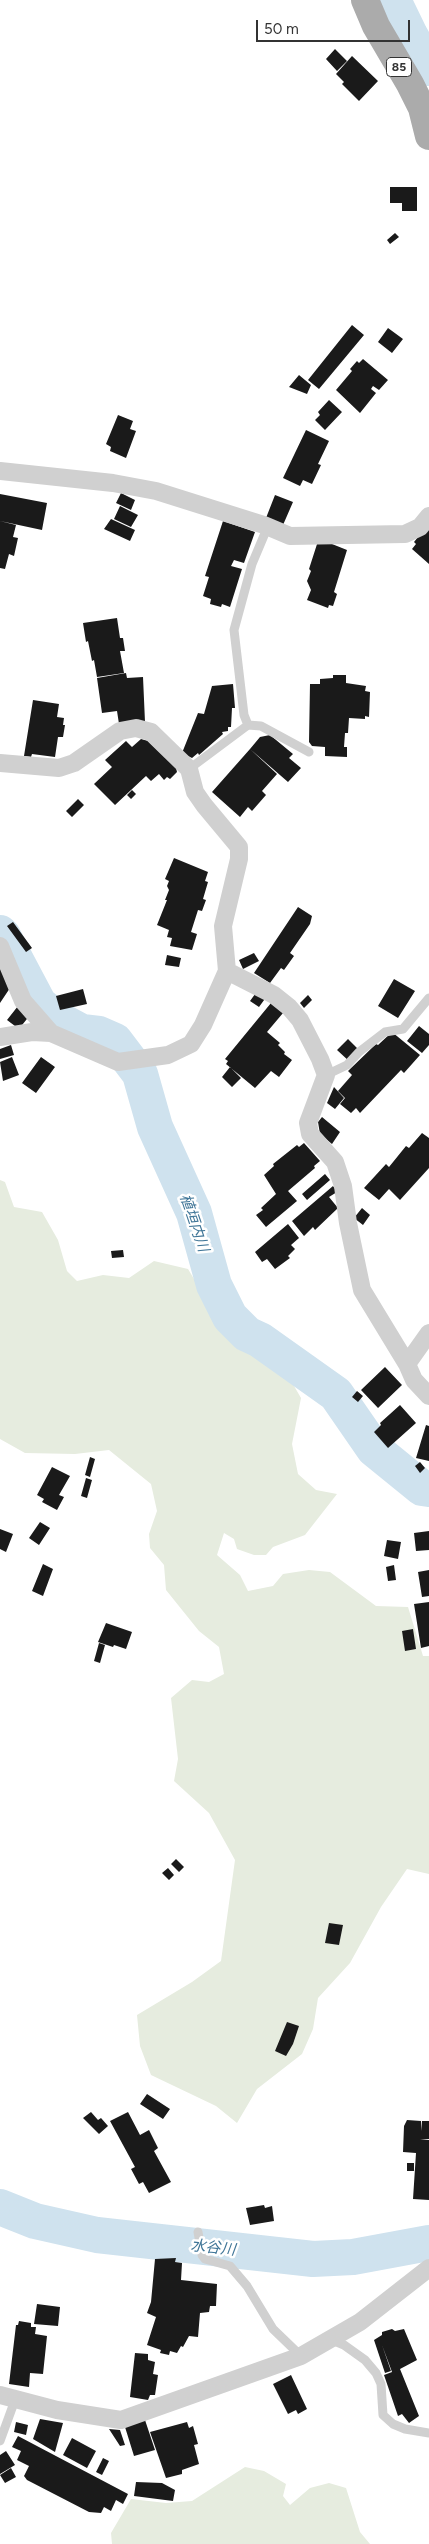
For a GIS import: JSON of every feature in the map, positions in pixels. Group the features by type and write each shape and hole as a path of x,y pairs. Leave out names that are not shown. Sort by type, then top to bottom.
{"main road":[{"name":"85","path":"365,0 376,26 422,108 429,136"}],"street":[{"path":"0,471 112,483 156,491 268,526 290,536 405,534 420,527 429,516"},
{"path":"0,763 59,768 74,763 120,731 136,728 151,732 189,769 195,792 240,847 239,859 223,926 227,971 203,1025 191,1044 168,1055 118,1062 51,1033 32,1032 0,1037"},
{"path":"0,946 23,1001 51,1033"},
{"path":"227,971 274,995 289,1007 300,1020 326,1075 308,1123 310,1134 335,1162 344,1186 349,1231 362,1290 407,1364 414,1380 429,1396"},
{"path":"407,1364 429,1333"},
{"path":"7,2397 57,2410 121,2420 301,2356 332,2340 360,2322 429,2268"}],"lane":[{"path":"248,725 244,715 234,630 252,564 268,526"},
{"path":"189,769 248,725 261,726 308,752"},
{"path":"326,1075 347,1065 385,1032 403,1028 429,998"},
{"path":"198,2232 202,2255 205,2259 230,2266 247,2286 273,2329 301,2356"},
{"path":"332,2340 365,2360 376,2373 381,2384 383,2415 393,2424 405,2429 429,2433"},
{"path":"0,2441 7,2397"}],"shaded area":[{"path":"0,1180 5,1182 14,1207 42,1212 58,1240 67,1271 77,1281 103,1275 129,1278 154,1261 188,1269 208,1302 215,1325 230,1341 290,1379 301,1398 292,1444 298,1474 316,1490 337,1494 305,1535 273,1547 266,1555 254,1555 237,1549 234,1539 224,1533 217,1555 240,1575 248,1591 273,1586 283,1574 309,1570 330,1572 376,1606 408,1607 423,1656 429,1656 429,1874 407,1869 381,1907 350,1963 318,1998 313,2029 302,2054 257,2089 237,2123 216,2106 151,2075 140,2046 137,2015 192,1982 221,1961 235,1860 209,1813 174,1781 178,1759 171,1698 192,1680 209,1682 224,1674 219,1647 199,1631 166,1590 164,1565 150,1548 149,1534 157,1511 151,1484 109,1450 75,1454 25,1453 0,1439"},
{"path":"245,2467 264,2471 286,2484 283,2496 290,2505 310,2488 329,2483 346,2488 360,2532 370,2544 112,2544 111,2533 131,2499 166,2503 192,2501"}],"building":[{"path":"335,49 347,61 337,71 326,59"},
{"path":"352,56 378,81 359,101 342,84 344,82 336,74"},
{"path":"390,187 417,187 417,211 402,211 402,203 390,203"},
{"path":"395,233 399,237 390,244 387,240"},
{"path":"352,325 364,335 319,389 308,380"},
{"path":"388,328 403,339 392,353 378,342"},
{"path":"363,359 388,380 379,390 373,386 371,389 376,393 360,413 336,390 352,371 350,369 357,361 359,363"},
{"path":"299,375 311,385 307,394 289,387"},
{"path":"329,400 342,412 325,430 315,420 320,415 318,412"},
{"path":"118,415 133,421 130,429 136,431 126,458 110,451 111,447 106,444"},
{"path":"306,430 329,441 318,464 321,465 312,484 303,480 300,486 283,478"},
{"path":"121,493 135,500 131,510 116,503"},
{"path":"0,494 47,503 42,530 0,521"},
{"path":"275,495 293,502 283,525 266,518"},
{"path":"120,506 138,515 131,527 114,519"},
{"path":"111,519 135,530 130,541 104,529"},
{"path":"0,521 16,525 13,537 18,538 14,556 9,554 5,569 0,568"},
{"path":"223,521 255,532 244,563 234,560 231,566 242,569 230,607 222,604 221,607 210,604 211,599 203,596 209,577 205,576"},
{"path":"429,528 429,564 412,549 416,544 414,542 422,532"},
{"path":"318,541 333,542 332,544 347,550 334,592 337,594 333,606 329,605 328,608 307,600 311,590 307,581 311,571 309,569"},
{"path":"117,618 120,638 123,638 125,651 120,651 124,673 97,677 88,641 86,642 83,623"},
{"path":"126,673 127,678 143,677 145,722 119,724 117,711 102,713 97,678"},
{"path":"333,675 346,675 346,683 366,686 365,691 370,692 369,717 365,716 365,719 349,718 348,733 345,733 344,747 347,747 347,757 325,756 325,747 312,746 309,742 310,684 320,684 320,679 333,678"},
{"path":"233,684 235,708 232,708 231,727 228,727 228,731 222,732 223,734 199,755 198,753 192,758 182,753 198,713 204,714 212,686"},
{"path":"33,700 59,704 57,717 64,718 63,725 65,725 63,737 58,737 55,757 32,754 31,757 24,756"},
{"path":"270,735 293,754 289,758 301,768 288,782 250,749 260,737"},
{"path":"141,739 148,741 176,768 177,772 170,779 167,777 164,780 159,774 151,781 146,776 115,805 94,784 112,767 105,760 126,741 132,747"},
{"path":"250,749 277,774 262,791 266,795 252,811 248,807 240,817 212,792"},
{"path":"132,790 136,794 131,799 127,795"},
{"path":"78,799 84,805 72,817 66,811"},
{"path":"174,858 208,872 205,881 208,882 203,899 206,900 202,911 198,910 191,932 197,934 192,950 170,946 172,938 167,937 169,930 157,925 169,890 167,886 169,881 165,879"},
{"path":"298,907 312,916 310,924 290,953 294,956 284,970 281,968 270,983 254,973"},
{"path":"13,922 32,948 26,952 7,926"},
{"path":"254,953 259,961 243,969 239,960"},
{"path":"0,955 12,985 0,1003"},
{"path":"167,955 181,958 179,967 165,965"},
{"path":"394,979 415,991 398,1018 378,1006"},
{"path":"83,989 87,1004 60,1010 56,996"},
{"path":"258,990 267,996 259,1007 250,1001"},
{"path":"308,995 312,1000 304,1008 300,1003"},
{"path":"271,1003 283,1013 267,1032 280,1043 278,1045 285,1052 284,1054 292,1060 279,1077 271,1071 255,1088 226,1064 228,1061 225,1059"},
{"path":"18,1006 30,1015 19,1029 7,1020"},
{"path":"419,1026 429,1034 429,1045 422,1053 407,1041"},
{"path":"392,1032 420,1055 404,1073 401,1070 360,1113 356,1108 351,1113 340,1104 345,1098 338,1091 352,1075 348,1071 376,1044 378,1045"},
{"path":"348,1039 360,1051 350,1062 337,1050"},
{"path":"11,1045 14,1055 0,1059 0,1049"},
{"path":"12,1057 19,1075 3,1081 0,1062"},
{"path":"41,1057 55,1067 36,1093 22,1083"},
{"path":"230,1067 241,1078 232,1087 222,1077"},
{"path":"334,1087 344,1098 335,1109 327,1103"},
{"path":"322,1117 340,1132 332,1144 320,1134 318,1122"},
{"path":"422,1133 429,1138 429,1168 400,1200 389,1189 379,1200 364,1188 386,1164 389,1167 406,1146 409,1148"},
{"path":"304,1143 320,1161 314,1166 315,1168 288,1191 297,1201 266,1227 256,1215 263,1210 261,1208 276,1194 264,1175 274,1166 273,1164 297,1145 299,1147"},
{"path":"325,1174 330,1180 307,1200 302,1194"},
{"path":"333,1186 337,1192 329,1197 338,1208 315,1230 313,1227 304,1236 292,1221"},
{"path":"362,1208 370,1215 363,1225 354,1218"},
{"path":"288,1224 299,1238 291,1245 295,1249 288,1256 290,1258 275,1269 267,1259 262,1262 255,1252"},
{"path":"123,1250 124,1257 112,1258 111,1251"},
{"path":"385,1367 402,1385 378,1408 361,1390"},
{"path":"357,1391 363,1396 358,1402 352,1397"},
{"path":"400,1405 416,1423 388,1448 374,1432 381,1425 380,1423"},
{"path":"426,1425 429,1426 429,1461 416,1458"},
{"path":"90,1457 95,1459 90,1477 85,1475"},
{"path":"420,1462 425,1468 420,1473 415,1466"},
{"path":"52,1467 70,1476 59,1495 64,1497 57,1510 42,1502 44,1499 37,1495"},
{"path":"86,1478 92,1480 87,1498 81,1496"},
{"path":"40,1522 50,1528 39,1545 29,1538"},
{"path":"0,1529 13,1534 6,1552 0,1549"},
{"path":"429,1531 429,1550 416,1551 414,1533"},
{"path":"387,1540 401,1542 398,1559 384,1556"},
{"path":"43,1564 53,1569 43,1596 32,1591"},
{"path":"394,1565 396,1580 388,1581 386,1567"},
{"path":"429,1570 429,1596 422,1597 418,1572"},
{"path":"429,1602 429,1646 421,1648 414,1604"},
{"path":"106,1623 132,1632 126,1649 98,1642"},
{"path":"413,1629 416,1649 405,1651 402,1631"},
{"path":"99,1643 105,1645 100,1663 94,1661"},
{"path":"176,1859 184,1867 179,1872 171,1864"},
{"path":"168,1868 174,1875 169,1880 162,1873"},
{"path":"329,1923 343,1925 339,1945 325,1943"},
{"path":"287,2022 299,2026 293,2044 286,2056 275,2051"},
{"path":"147,2094 170,2109 163,2119 140,2104"},
{"path":"91,2112 98,2120 101,2118 108,2126 99,2134 83,2118"},
{"path":"128,2112 140,2135 149,2130 158,2148 154,2151 171,2182 149,2193 143,2182 139,2184 131,2169 135,2167 110,2121"},
{"path":"407,2120 421,2121 421,2131 422,2121 429,2121 429,2139 420,2140 429,2140 429,2200 413,2199 416,2153 403,2152 404,2126"},
{"path":"407,2163 414,2163 414,2171 407,2171"},
{"path":"264,2205 265,2208 272,2206 274,2221 250,2225 246,2208"},
{"path":"176,2258 175,2262 182,2263 181,2280 217,2284 216,2306 210,2306 209,2312 200,2313 198,2337 189,2336 177,2353 170,2351 169,2355 160,2353 161,2350 147,2345 156,2317 147,2313 151,2302 155,2259"},
{"path":"37,2304 60,2307 58,2326 34,2324"},
{"path":"19,2321 31,2323 31,2327 36,2327 35,2334 47,2336 43,2374 30,2373 29,2387 9,2384 16,2325 18,2325"},
{"path":"392,2329 395,2331 404,2329 417,2360 400,2369 419,2416 409,2423 402,2414 398,2416 384,2375 392,2372 382,2345 391,2371 385,2373 374,2340 382,2335 382,2332"},
{"path":"135,2353 148,2354 148,2360 155,2362 153,2374 158,2375 155,2395 150,2395 148,2400 130,2397"},
{"path":"291,2375 307,2409 298,2414 296,2410 288,2414 273,2384"},
{"path":"40,2419 63,2423 55,2452 33,2439"},
{"path":"145,2420 155,2450 134,2456 125,2427"},
{"path":"16,2422 28,2425 26,2435 14,2432"},
{"path":"187,2422 189,2428 193,2426 198,2444 194,2445 199,2464 182,2470 182,2474 166,2478 150,2432"},
{"path":"109,2429 120,2430 125,2445 120,2446"},
{"path":"18,2436 128,2494 123,2504 116,2500 111,2511 104,2507 101,2513 89,2512 27,2480 24,2476 29,2466 17,2460 21,2451 12,2447"},
{"path":"72,2438 96,2451 87,2468 63,2455"},
{"path":"6,2451 15,2465 0,2474 0,2455"},
{"path":"103,2458 109,2461 102,2475 96,2472"},
{"path":"11,2468 16,2477 5,2483 0,2475"},
{"path":"136,2482 162,2483 175,2490 173,2501 134,2496"}],"waterway":[{"path":"393,0 429,68"},
{"name":"植垣内川","path":"0,933 39,1004 56,1018 82,1032 99,1034 115,1041 140,1074 155,1127 194,1213 214,1285 230,1317 247,1334 260,1340 336,1394 374,1449 422,1488 429,1489"},
{"name":"水谷川","path":"0,2207 35,2221 97,2235 313,2259 353,2257 429,2243"}]}
